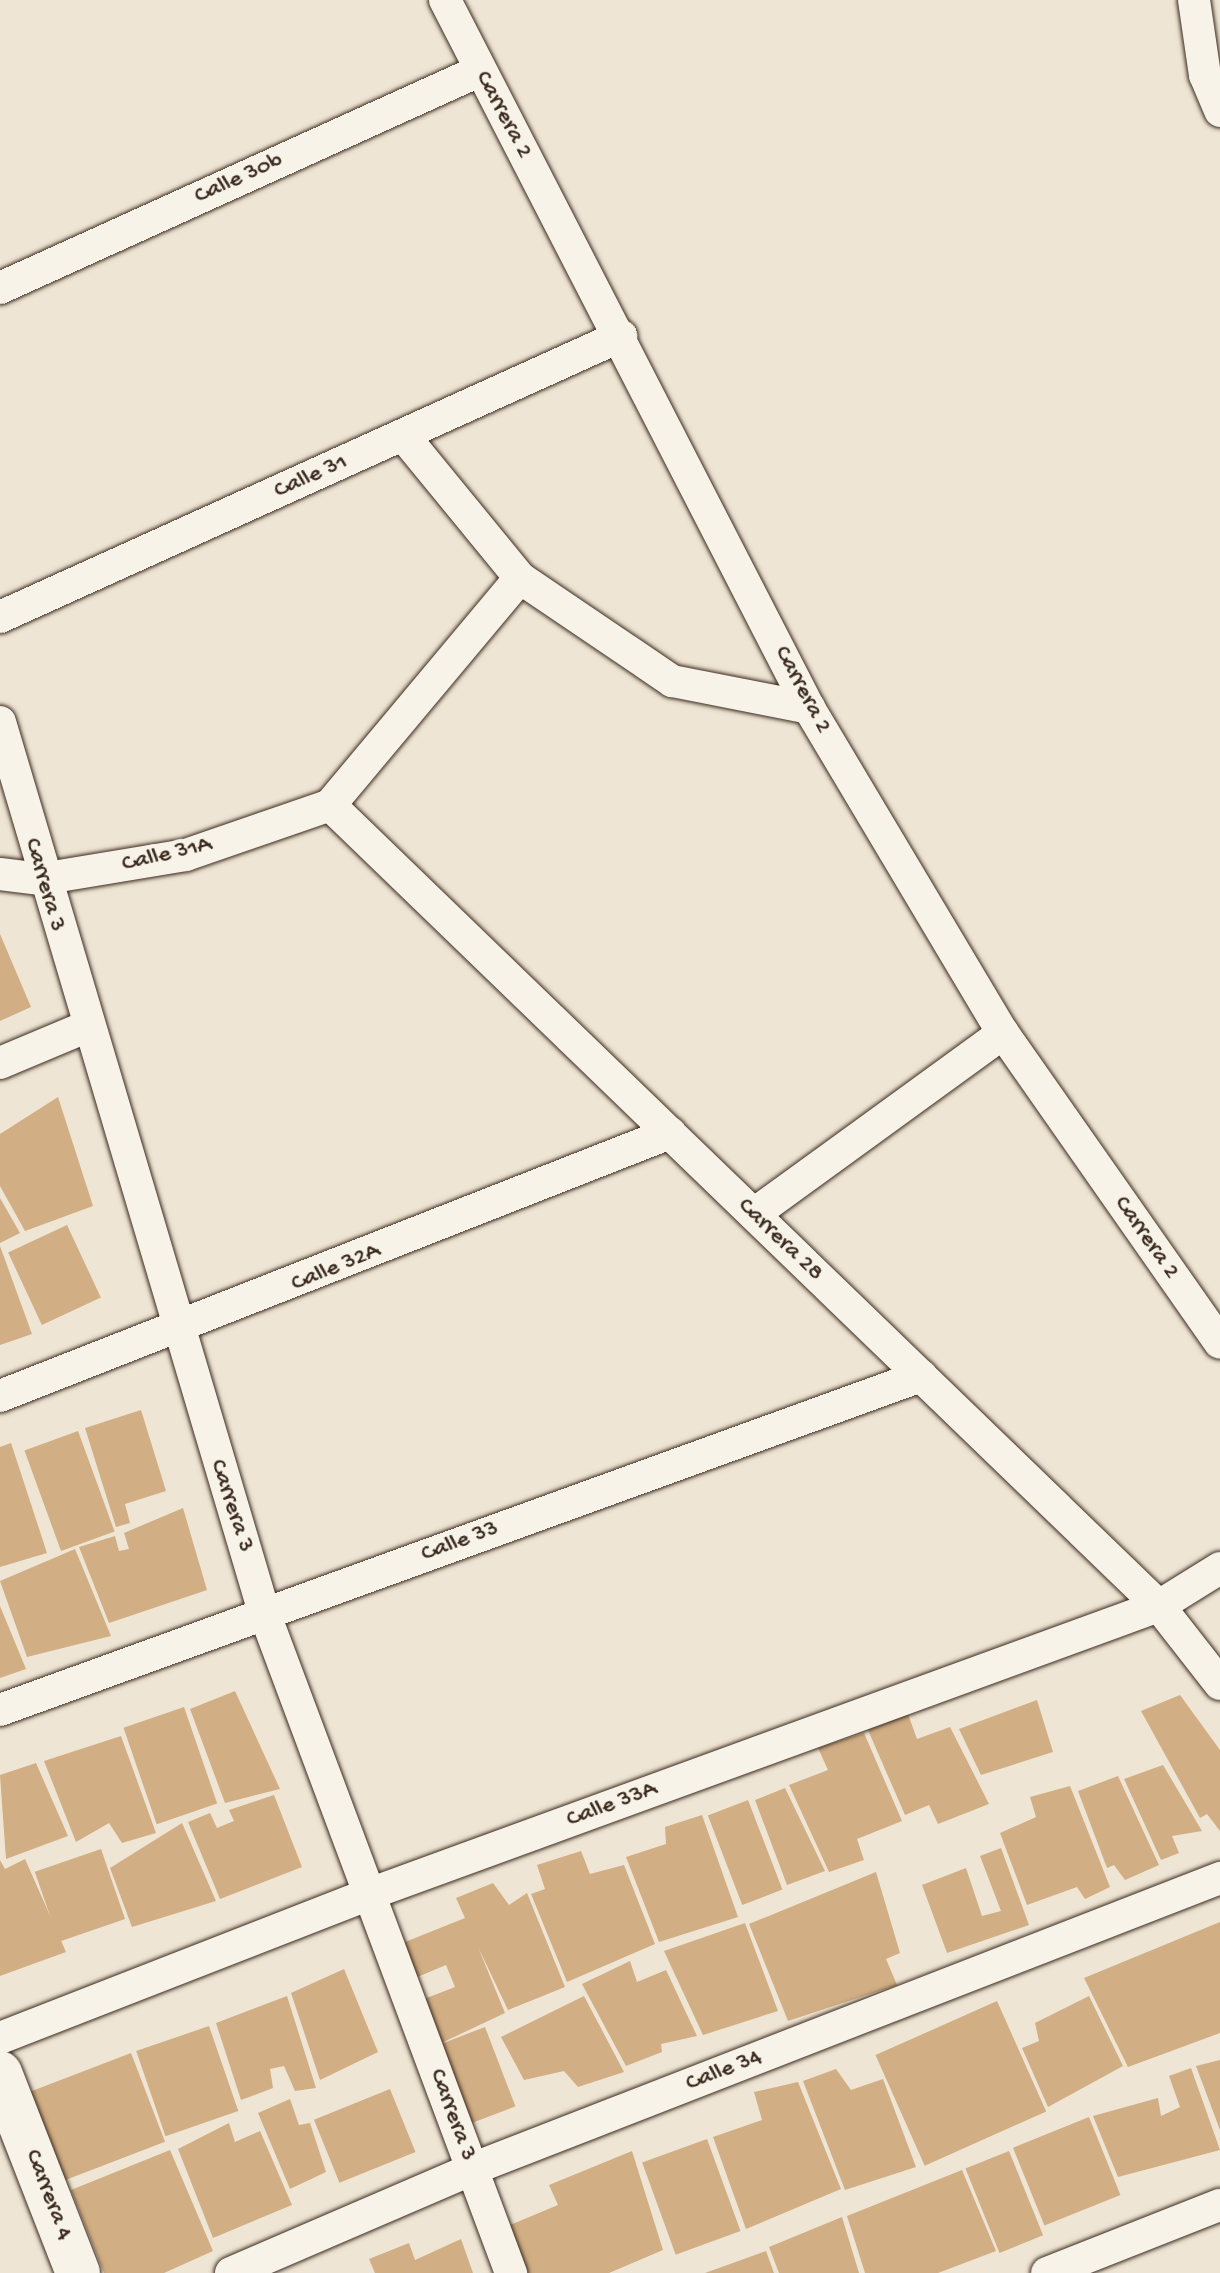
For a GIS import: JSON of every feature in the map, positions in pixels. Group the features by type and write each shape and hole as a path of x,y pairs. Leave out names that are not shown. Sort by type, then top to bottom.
{"main road":[{"name":"Carrera 4","path":"0,2073 78,2273"}],"street":[{"name":"Carrera 2","path":"445,0 479,71 621,336 809,708 1003,1033 1220,1343"},
{"path":"1194,0 1205,75 1220,111"},
{"name":"Calle 30b","path":"0,288 479,71"},
{"name":"Calle 31","path":"0,617 621,336"},
{"path":"403,435 520,578 672,681 809,708"},
{"path":"330,805 520,578"},
{"name":"Carrera 3","path":"0,722 41,879 176,1332 264,1612 372,1893 511,2273"},
{"name":"Calle 31A","path":"0,874 41,879 186,855 330,805"},
{"name":"Carrera 28","path":"330,805 1159,1606 1220,1684"},
{"path":"0,1063 86,1027"},
{"path":"754,1214 1003,1033"},
{"name":"Calle 32A","path":"0,1396 176,1332 670,1133"},
{"name":"Calle 33","path":"0,1710 921,1376"},
{"name":"Calle 33A","path":"0,2038 372,1893 1159,1606 1220,1568"},
{"name":"Calle 34","path":"231,2273 472,2169 1220,1878"},
{"path":"1047,2273 1220,2205"}],"building":[{"path":"0,934 31,1007 0,1021"},
{"path":"58,1097 93,1206 25,1231 0,1186 0,1134"},
{"path":"0,1198 20,1233 0,1243"},
{"path":"67,1225 101,1298 42,1325 8,1252"},
{"path":"0,1246 32,1334 0,1345"},
{"path":"141,1410 166,1491 125,1504 130,1523 116,1527 85,1428"},
{"path":"78,1431 115,1532 61,1551 24,1450"},
{"path":"11,1443 47,1553 0,1567 0,1447"},
{"path":"183,1508 207,1590 109,1623 79,1547 115,1536 119,1551 129,1549 124,1533"},
{"path":"75,1549 111,1636 27,1657 0,1581"},
{"path":"0,1606 26,1669 0,1678"},
{"path":"235,1691 280,1789 225,1803 190,1709"},
{"path":"1180,1695 1220,1750 1220,1831 1207,1814 1200,1818 1141,1711"},
{"path":"1037,1700 1053,1752 981,1775 959,1729"},
{"path":"184,1707 217,1803 157,1824 123,1728"},
{"path":"908,1714 917,1739 950,1727 989,1804 938,1824 929,1805 905,1815 868,1730"},
{"path":"864,1733 902,1821 857,1839 864,1860 829,1872 789,1785 828,1770 818,1748"},
{"path":"121,1736 156,1833 122,1843 109,1823 76,1842 44,1761"},
{"path":"36,1763 68,1836 6,1859 0,1775"},
{"path":"1163,1765 1202,1831 1172,1836 1179,1853 1161,1860 1124,1779"},
{"path":"1118,1776 1159,1865 1125,1880 1114,1865 1107,1868 1078,1791"},
{"path":"1070,1786 1110,1887 1085,1899 1077,1887 1027,1905 1000,1833 1036,1817 1030,1797"},
{"path":"785,1788 825,1871 787,1885 755,1800"},
{"path":"274,1795 302,1867 220,1899 188,1822 210,1813 217,1828 234,1821 229,1810"},
{"path":"748,1800 782,1890 742,1905 708,1815"},
{"path":"702,1815 738,1917 659,1942 626,1857 666,1844 665,1827"},
{"path":"182,1823 216,1901 132,1927 110,1868"},
{"path":"1001,1848 1029,1925 947,1953 922,1885 966,1868 982,1916 1001,1911 980,1856"},
{"path":"101,1849 125,1919 59,1942 35,1872"},
{"path":"581,1851 590,1874 624,1865 655,1944 567,1982 531,1894 545,1889 537,1865"},
{"path":"25,1859 66,1952 0,1976 0,1860 5,1869"},
{"path":"876,1872 900,1953 886,1959 897,1985 788,2021 749,1924"},
{"path":"493,1883 509,1905 527,1893 565,1987 508,2010 478,1947 505,2013 435,2046 419,2001 455,1987 446,1965 415,1978 405,1942 465,1918 456,1898"},
{"path":"1220,1922 1220,2033 1128,2067 1084,1978"},
{"path":"745,1923 778,2011 703,2035 664,1951"},
{"path":"630,1961 637,1982 666,1970 697,2036 661,2044 662,2052 626,2066 582,1984"},
{"path":"344,1969 378,2052 320,2080 291,1993"},
{"path":"287,1996 316,2088 295,2091 284,2066 270,2069 273,2088 241,2100 216,2023"},
{"path":"584,1996 624,2072 578,2087 564,2071 524,2080 501,2037"},
{"path":"1089,1996 1123,2066 1048,2107 1022,2048 1039,2041 1035,2023"},
{"path":"997,2001 1046,2112 925,2166 875,2055"},
{"path":"209,2026 238,2111 165,2136 136,2051"},
{"path":"485,2027 515,2106 464,2126 434,2047"},
{"path":"131,2053 165,2142 60,2182 26,2093"},
{"path":"1220,2060 1220,2130 1196,2066"},
{"path":"1191,2068 1220,2150 1118,2177 1093,2116 1158,2098 1161,2116 1180,2107 1169,2076"},
{"path":"836,2069 851,2090 883,2079 916,2167 845,2190 803,2081"},
{"path":"798,2082 841,2189 746,2229 713,2137 762,2120 754,2092"},
{"path":"390,2089 415,2152 339,2183 314,2120"},
{"path":"290,2099 299,2125 310,2123 326,2172 290,2189 258,2113"},
{"path":"1089,2117 1120,2195 1044,2226 1013,2148"},
{"path":"229,2123 235,2142 260,2131 292,2205 213,2238 178,2149"},
{"path":"707,2139 741,2231 676,2255 642,2163"},
{"path":"170,2150 213,2251 164,2273 104,2273 71,2190"},
{"path":"632,2151 663,2250 609,2273 528,2273 510,2225 558,2205 549,2185"},
{"path":"1009,2151 1043,2235 1000,2253 965,2169"},
{"path":"962,2170 996,2251 938,2273 865,2273 847,2216"},
{"path":"842,2217 859,2273 779,2273 769,2247"},
{"path":"461,2239 473,2273 375,2273 369,2259 409,2243 415,2260"},
{"path":"766,2251 774,2273 705,2273"}]}
